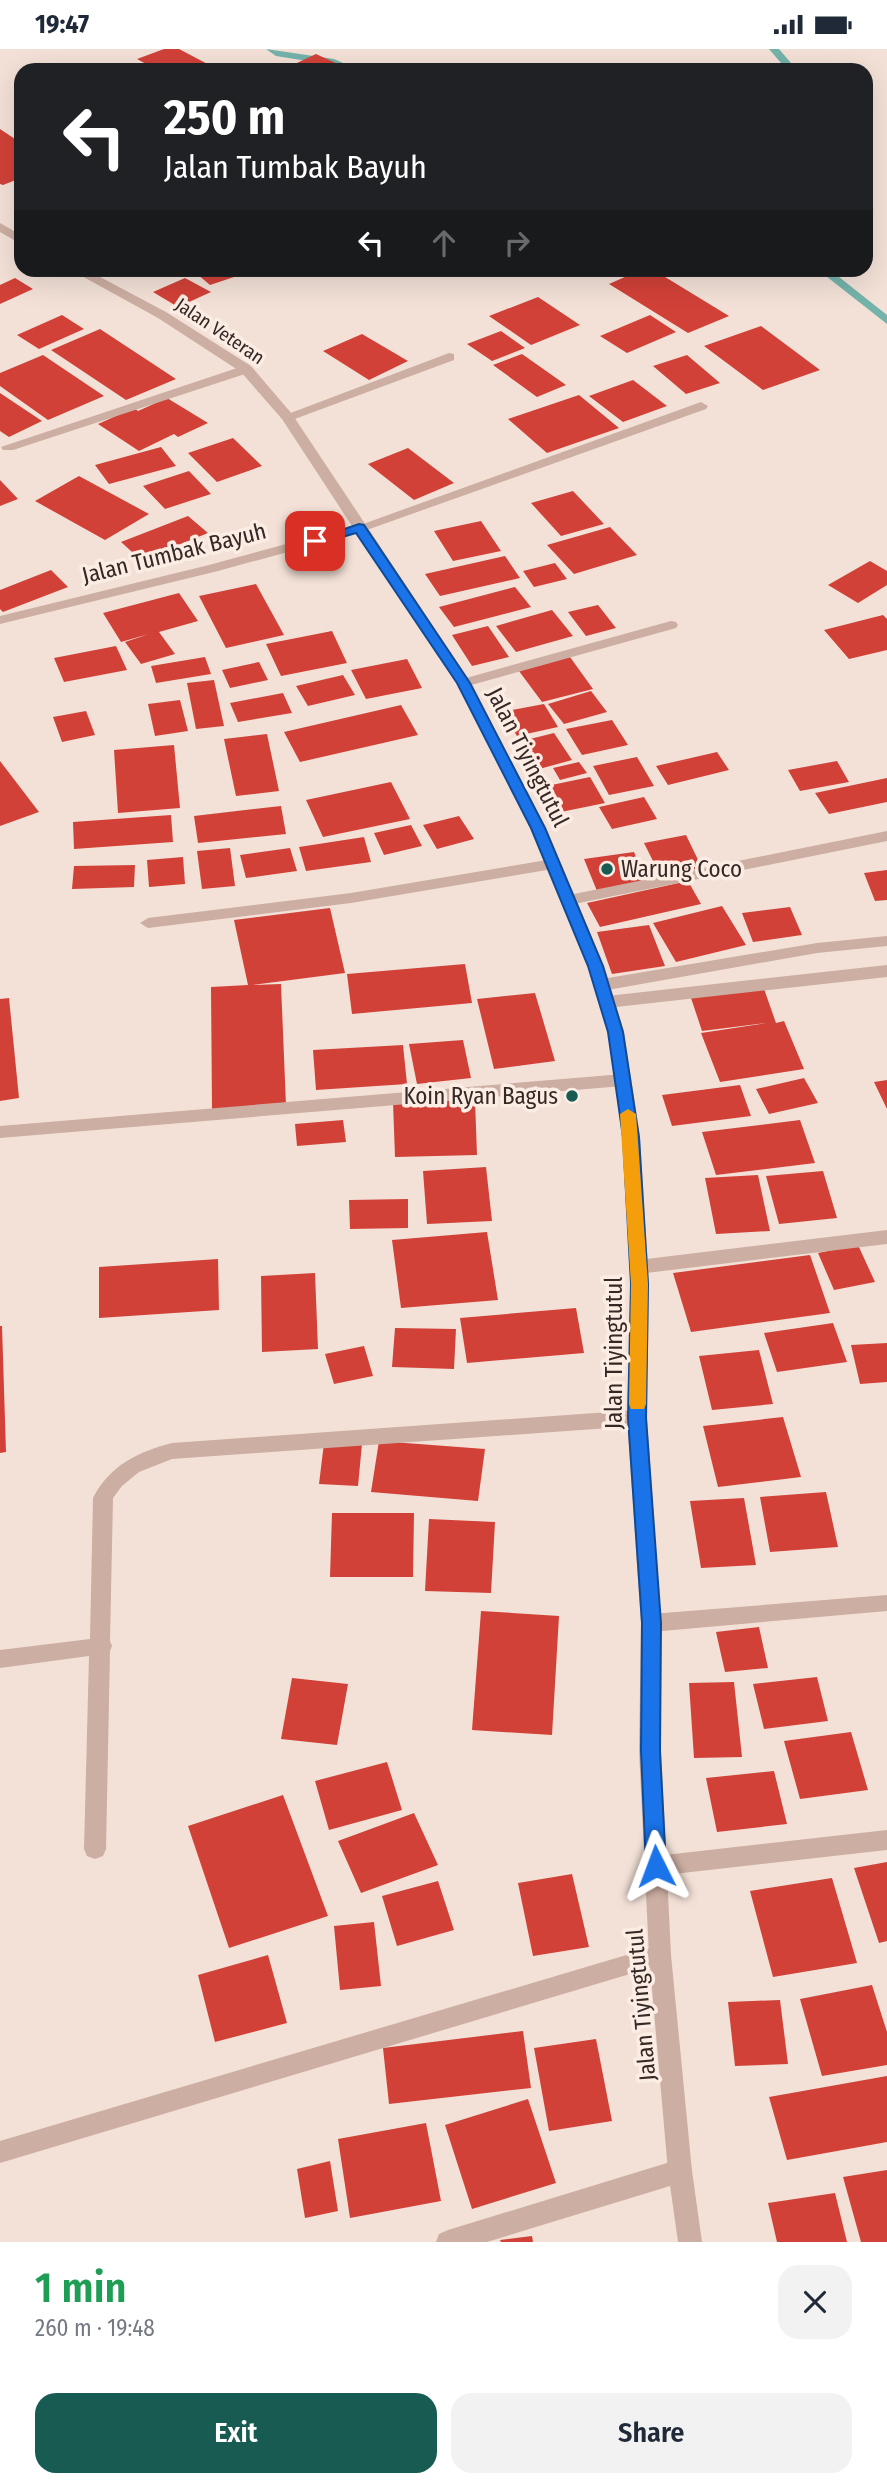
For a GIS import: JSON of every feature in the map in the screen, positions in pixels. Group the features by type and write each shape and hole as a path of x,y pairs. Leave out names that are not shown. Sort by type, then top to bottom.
{"street":[{"name":"Jalan Veteran","path":"90,277 162,315 246,369 257,379 287,417 359,528"},
{"path":"287,417 449,358"},
{"path":"8,447 246,369"},
{"name":"Jalan Tumbak Bayuh","path":"0,620 213,568 359,528 701,406"},
{"name":"Jalan Tiyingtutul","path":"359,528 464,683 538,828 605,994 616,1032 631,1137 638,1266 637,1418 651,1623 650,1751 660,1955 680,2171 690,2242"},
{"path":"464,683 670,625"},
{"path":"569,900 887,836"},
{"path":"148,923 351,898 553,864"},
{"path":"605,994 817,948 887,941"},
{"path":"605,994 887,971"},
{"path":"0,1132 623,1080"},
{"path":"638,1266 887,1237"},
{"path":"95,1849 102,1646 103,1498 108,1487 121,1475 150,1456 172,1451 637,1418"},
{"path":"651,1623 887,1603"},
{"path":"0,1659 102,1646"},
{"path":"656,1866 887,1840"},
{"path":"0,2152 660,1955"},
{"path":"447,2242 680,2171"}],"building":[{"path":"164,49 179,49 206,63 144,63 137,59"},
{"path":"316,54 336,63 297,63"},
{"path":"0,129 14,138 14,181 0,184"},
{"path":"200,277 234,277 210,285"},
{"path":"625,277 665,277 729,316 688,333 609,284"},
{"path":"15,278 33,289 0,304 0,285"},
{"path":"185,278 211,292 178,307 153,292"},
{"path":"538,297 580,325 531,345 489,316"},
{"path":"62,315 84,329 39,349 17,335"},
{"path":"650,315 676,332 627,353 600,336"},
{"path":"761,326 820,370 763,390 704,346"},
{"path":"100,329 176,379 126,400 51,350"},
{"path":"501,331 525,348 492,361 467,344"},
{"path":"362,334 408,361 369,380 323,351"},
{"path":"522,354 566,385 537,397 493,365"},
{"path":"43,355 104,396 48,420 0,386 0,373"},
{"path":"687,355 720,383 686,394 653,366"},
{"path":"633,380 667,406 623,422 589,396"},
{"path":"0,393 42,421 9,437 0,431"},
{"path":"579,395 619,428 547,453 508,419"},
{"path":"167,398 208,423 178,437 174,434 139,451 98,424 134,408 138,411"},
{"path":"233,438 262,466 217,482 188,453"},
{"path":"161,447 176,466 109,484 95,465"},
{"path":"408,448 454,483 414,500 368,464"},
{"path":"189,471 211,494 165,509 143,486"},
{"path":"79,476 149,514 105,540 35,501"},
{"path":"0,480 18,499 0,506"},
{"path":"573,491 604,524 561,536 531,503"},
{"path":"188,516 208,533 141,560 121,542"},
{"path":"481,521 501,551 453,561 434,531"},
{"path":"610,527 637,555 574,574 547,545"},
{"path":"505,556 520,578 440,596 425,574"},
{"path":"870,561 887,571 887,585 858,603 828,585"},
{"path":"555,563 567,579 534,587 523,571"},
{"path":"51,570 68,587 3,612 0,609 0,590"},
{"path":"256,584 284,635 226,648 199,596"},
{"path":"515,587 531,607 454,627 439,607"},
{"path":"179,593 198,621 159,632 175,654 141,664 125,642 149,634 121,642 103,613"},
{"path":"598,605 616,628 586,636 568,612"},
{"path":"552,610 573,636 516,652 496,626"},
{"path":"883,615 887,619 887,650 849,659 824,630"},
{"path":"488,626 509,657 472,666 452,635"},
{"path":"332,631 347,663 281,676 266,644"},
{"path":"116,646 127,670 64,682 54,658"},
{"path":"205,657 211,674 156,683 151,666"},
{"path":"570,657 593,689 542,702 519,671"},
{"path":"407,659 422,688 366,699 351,670"},
{"path":"259,662 268,680 230,688 222,670"},
{"path":"343,675 355,695 308,706 296,686"},
{"path":"214,680 224,726 196,729 187,683"},
{"path":"591,691 607,712 564,724 548,704"},
{"path":"283,693 292,713 238,722 230,703"},
{"path":"180,700 188,731 155,736 148,704"},
{"path":"544,704 558,727 517,736 502,712"},
{"path":"401,705 418,735 300,762 284,732"},
{"path":"86,711 95,735 62,742 53,717"},
{"path":"612,720 628,745 582,755 566,729"},
{"path":"554,733 572,760 532,771 514,743"},
{"path":"267,734 279,791 236,796 224,739"},
{"path":"174,745 180,808 118,813 114,750"},
{"path":"717,752 729,770 668,785 656,766"},
{"path":"637,757 654,786 609,795 593,766"},
{"path":"0,761 39,812 0,826"},
{"path":"837,761 849,782 800,791 788,770"},
{"path":"579,762 587,773 560,780 553,768"},
{"path":"590,777 605,803 556,813 542,787"},
{"path":"887,778 887,802 829,814 815,793"},
{"path":"391,782 410,819 323,837 306,800"},
{"path":"644,797 657,819 612,829 599,807"},
{"path":"281,806 286,834 198,843 194,816"},
{"path":"171,815 173,842 74,849 73,822"},
{"path":"459,816 474,839 437,849 423,825"},
{"path":"411,825 422,846 384,855 374,833"},
{"path":"686,835 702,868 660,875 644,843"},
{"path":"364,837 371,862 306,871 299,847"},
{"path":"230,848 235,886 202,889 197,851"},
{"path":"290,848 297,871 246,878 240,855"},
{"path":"634,852 647,884 597,891 584,859"},
{"path":"183,857 185,884 149,887 147,860"},
{"path":"135,865 134,887 72,889 74,866"},
{"path":"887,870 887,900 875,901 864,873"},
{"path":"688,881 701,904 600,927 587,903"},
{"path":"722,906 746,945 676,962 653,923"},
{"path":"790,907 802,935 753,942 742,913"},
{"path":"330,908 345,973 253,985 281,984 286,1105 212,1109 211,987 248,985 234,920"},
{"path":"649,925 665,966 612,974 597,932"},
{"path":"465,964 472,1003 352,1014 347,974"},
{"path":"763,986 776,1023 784,1021 804,1069 720,1082 701,1033 767,1023 702,1031 690,995"},
{"path":"535,993 555,1061 494,1069 477,999"},
{"path":"9,998 19,1098 0,1101 0,999"},
{"path":"463,1040 471,1078 417,1084 409,1044"},
{"path":"403,1045 407,1084 316,1090 313,1050"},
{"path":"804,1078 818,1103 769,1114 756,1089"},
{"path":"887,1080 887,1109 874,1082"},
{"path":"740,1085 751,1116 672,1126 662,1095"},
{"path":"475,1100 477,1155 395,1157 393,1102"},
{"path":"343,1120 346,1142 297,1146 295,1124"},
{"path":"800,1120 815,1163 716,1175 702,1132"},
{"path":"486,1167 492,1221 427,1224 423,1171"},
{"path":"823,1171 837,1218 779,1224 766,1176"},
{"path":"758,1175 770,1231 716,1234 705,1178"},
{"path":"408,1199 408,1228 350,1229 349,1200"},
{"path":"487,1232 498,1300 401,1308 392,1240"},
{"path":"858,1245 875,1282 834,1290 818,1253"},
{"path":"810,1255 830,1313 691,1332 673,1273"},
{"path":"218,1259 219,1310 99,1318 99,1267"},
{"path":"315,1273 318,1349 262,1352 261,1276"},
{"path":"576,1308 584,1353 467,1363 460,1318"},
{"path":"833,1323 847,1362 777,1372 764,1333"},
{"path":"0,1326 6,1452 0,1453"},
{"path":"395,1328 456,1329 454,1369 392,1367"},
{"path":"887,1343 887,1382 860,1384 851,1345"},
{"path":"364,1346 373,1376 334,1384 325,1354"},
{"path":"759,1350 773,1404 712,1410 699,1356"},
{"path":"783,1417 801,1477 718,1487 703,1426"},
{"path":"379,1441 485,1449 478,1501 371,1492"},
{"path":"324,1443 362,1444 358,1486 319,1484"},
{"path":"826,1492 838,1547 770,1552 760,1497"},
{"path":"744,1498 756,1565 701,1568 690,1501"},
{"path":"332,1513 414,1513 413,1577 330,1577"},
{"path":"429,1519 495,1522 491,1593 425,1591"},
{"path":"481,1611 559,1616 552,1735 472,1730"},
{"path":"759,1627 768,1668 725,1672 716,1632"},
{"path":"817,1677 828,1721 764,1729 753,1684"},
{"path":"292,1678 348,1684 337,1745 281,1739"},
{"path":"734,1682 742,1757 694,1758 689,1683"},
{"path":"851,1732 868,1790 800,1799 784,1741"},
{"path":"387,1762 402,1810 329,1830 315,1781"},
{"path":"774,1771 787,1824 717,1832 706,1778"},
{"path":"283,1795 328,1916 229,1948 188,1826"},
{"path":"414,1813 438,1865 361,1893 338,1841"},
{"path":"887,1862 887,1941 879,1943 854,1868"},
{"path":"572,1874 589,1947 533,1956 518,1883"},
{"path":"832,1878 857,1963 773,1977 750,1891"},
{"path":"438,1881 454,1930 397,1946 382,1896"},
{"path":"374,1922 381,1986 340,1990 334,1926"},
{"path":"268,1955 287,2023 215,2042 198,1975"},
{"path":"872,1985 887,2032 887,2065 822,2076 800,1999"},
{"path":"780,2000 788,2064 735,2066 728,2002"},
{"path":"523,2031 531,2088 389,2104 383,2048"},
{"path":"596,2039 612,2121 549,2131 534,2048"},
{"path":"887,2076 887,2142 787,2160 769,2097"},
{"path":"528,2099 556,2183 472,2209 445,2125"},
{"path":"426,2123 441,2201 350,2218 338,2139"},
{"path":"330,2161 338,2211 305,2218 297,2169"},
{"path":"887,2170 887,2242 861,2242 843,2177"},
{"path":"835,2193 847,2242 777,2242 768,2203"},
{"path":"532,2236 533,2242 500,2240"}],"waterway":[{"path":"271,49 276,53 336,63"},
{"path":"774,49 786,63"},
{"path":"832,277 887,321"}],"slow traffic":[{"path":"628,1114 640,1284 637,1404"}],"place":[{"name":"Warung Coco","path":"607,869"},
{"name":"Koin Ryan Bagus","path":"572,1096"}],"route":[{"path":"315,541 359,528 464,683 538,828 596,966 616,1032 631,1137 640,1284 637,1418 651,1623 650,1751 656,1866"}]}
